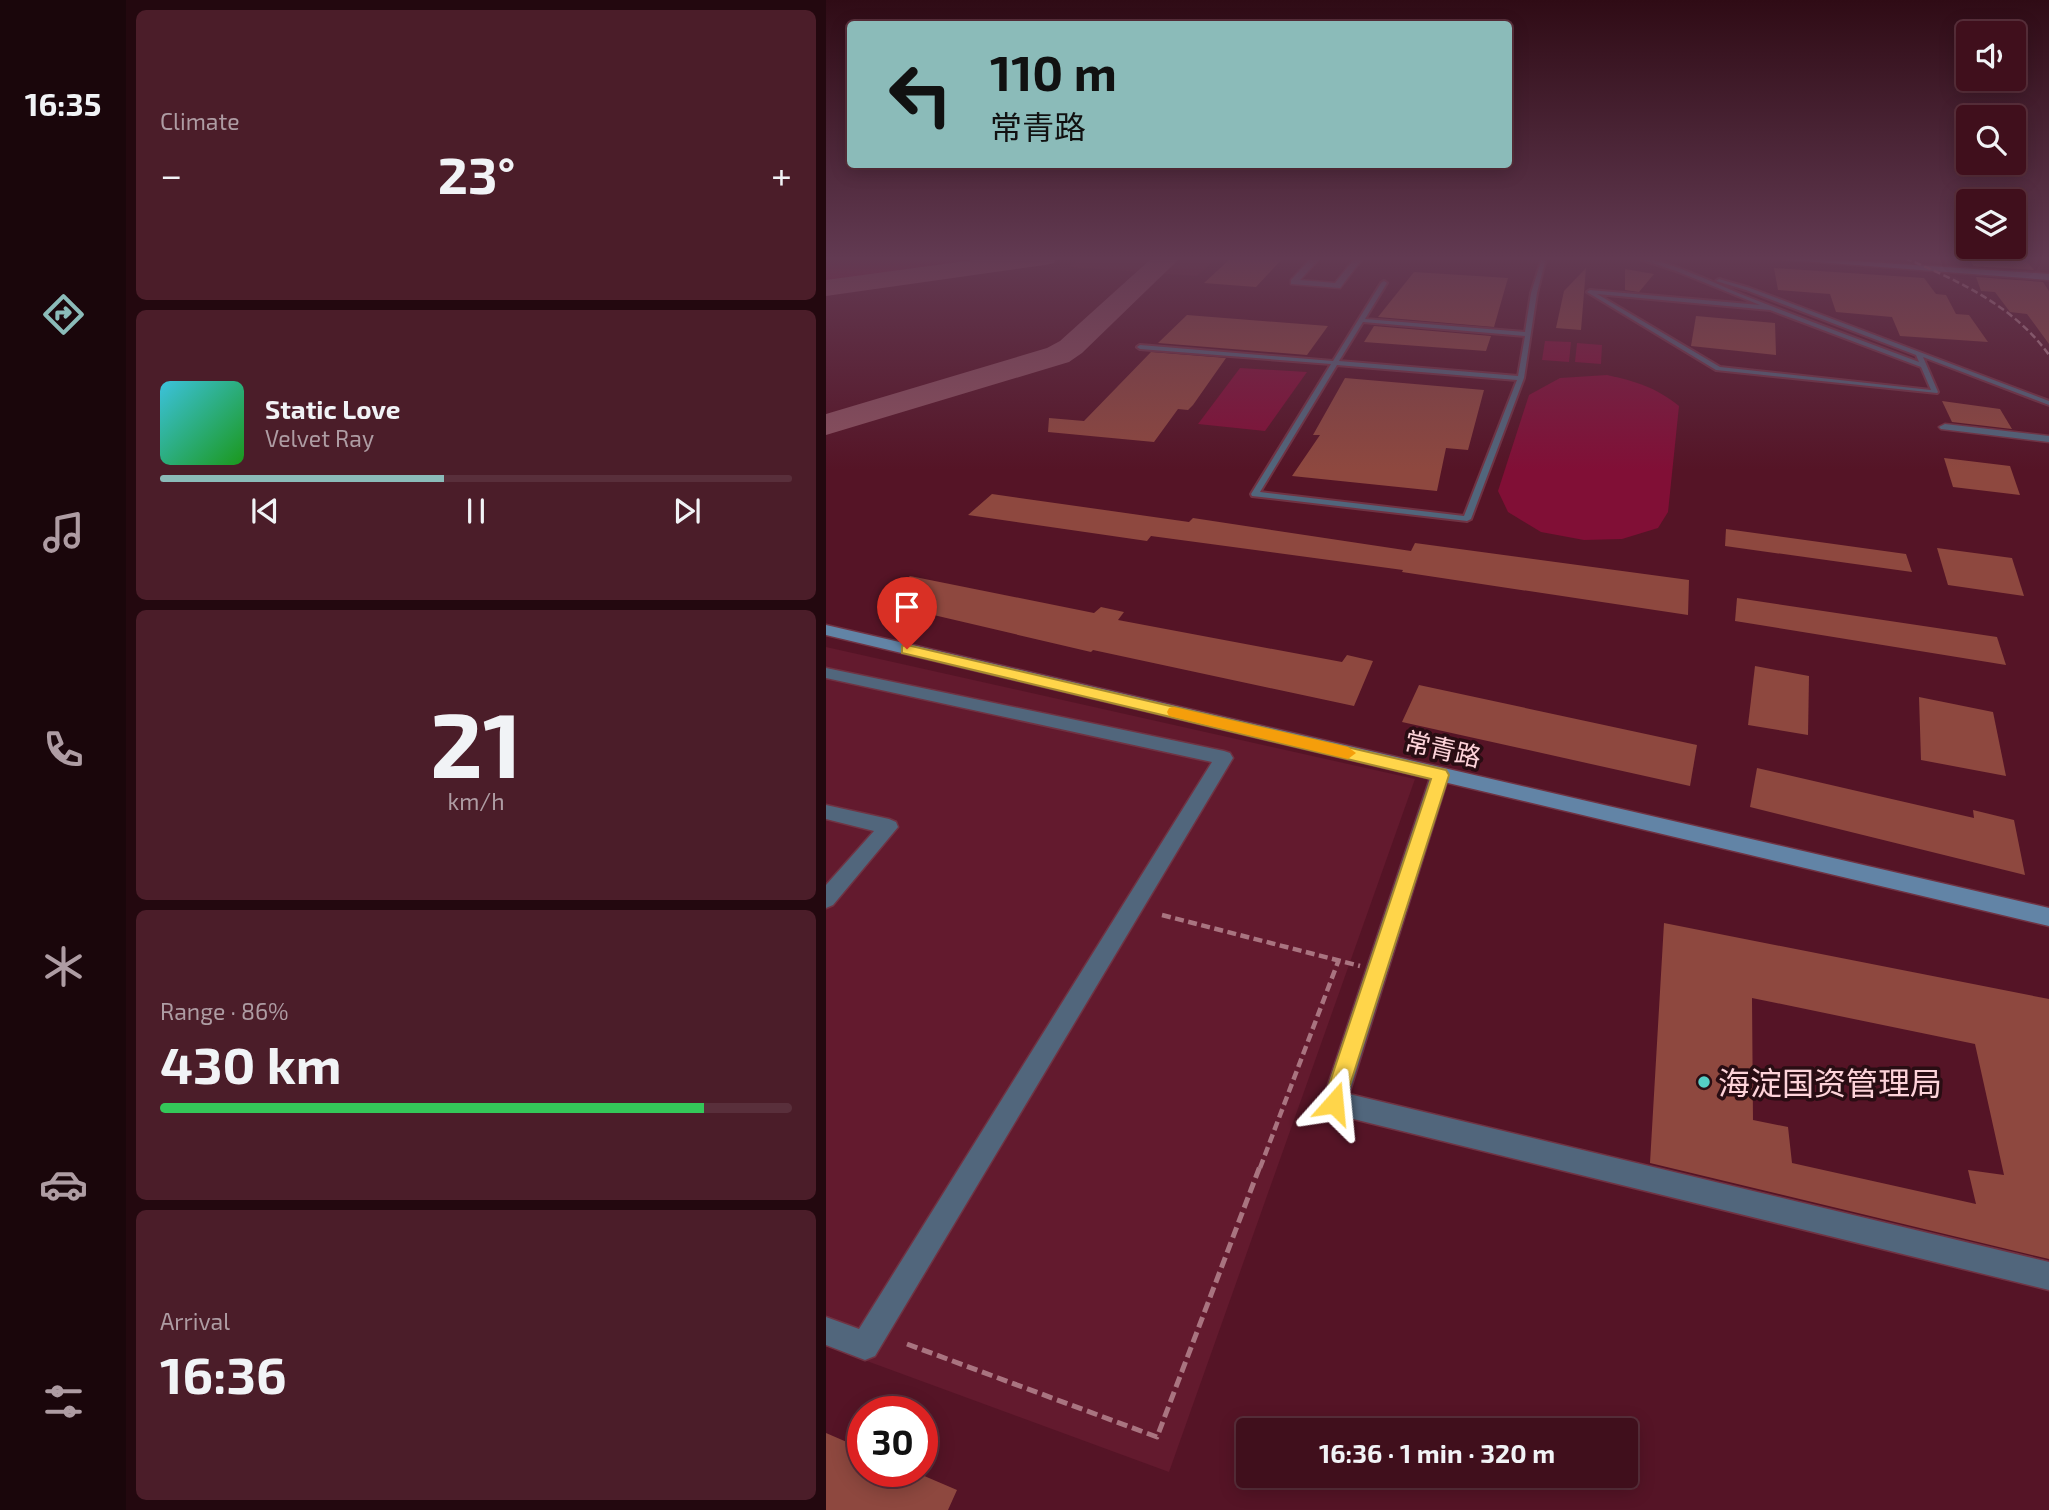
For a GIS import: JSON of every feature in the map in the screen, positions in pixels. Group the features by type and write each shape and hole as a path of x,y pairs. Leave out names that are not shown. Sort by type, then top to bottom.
{"street":[{"path":"1945,427 2049,439"},
{"name":"常青路","path":"826,630 2049,917"},
{"path":"826,673 1224,758 865,1346 826,1331"},
{"path":"1440,775 1334,1103 2049,1276"},
{"path":"826,812 889,827 826,899"}],"lane":[{"path":"1356,328 1255,494 1467,519 1521,378 1528,328"},
{"path":"1461,328 1527,334"},
{"path":"1651,328 1718,369 1935,392 1918,353"},
{"path":"1825,328 1924,366"},
{"path":"1853,328 2049,403"},
{"path":"1140,347 1521,378"}],"path":[{"path":"907,1344 1157,1437 1338,962 1162,915"}],"shaded area":[{"path":"1545,341 1571,342 1569,362 1542,360"},
{"path":"1577,343 1602,345 1601,364 1575,362"},
{"path":"1240,368 1307,372 1265,431 1198,424"},
{"path":"1607,375 1645,386 1679,406 1668,512 1658,528 1622,539 1584,540 1541,532 1508,512 1498,491 1529,395 1560,378"},
{"path":"826,647 1415,779 1169,1472 826,1346"}],"building":[{"path":"1173,328 1326,328 1307,355 1158,343"},
{"path":"1372,328 1491,336 1486,351 1364,342"},
{"path":"1694,328 1775,328 1776,355 1691,346"},
{"path":"1897,328 1978,328 1988,342 1900,336"},
{"path":"2038,328 2049,328 2049,344"},
{"path":"1151,352 1226,358 1193,405 1188,410 1178,409 1154,442 1048,432 1049,418 1084,421"},
{"path":"1345,378 1484,390 1468,450 1446,448 1437,491 1292,476 1320,435 1313,435"},
{"path":"1942,401 2000,409 2012,429 1952,422"},
{"path":"1944,458 2010,466 2020,495 1953,487"},
{"path":"992,494 1189,522 1193,518 1411,551 1415,543 1689,580 1688,615 1402,572 1403,570 1151,536 1147,541 968,515"},
{"path":"1726,529 1906,554 1912,572 1725,546"},
{"path":"1937,548 2012,558 2024,596 1948,585"},
{"path":"910,576 1094,613 1101,607 1124,612 1118,620 1342,662 1347,655 1373,661 1354,706 1093,650 1091,652 878,602"},
{"path":"1737,598 1997,637 2006,665 1735,621"},
{"path":"1755,666 1809,676 1808,735 1748,725"},
{"path":"1419,685 1697,745 1690,786 1402,722"},
{"path":"1919,697 1993,712 2006,776 1921,760"},
{"path":"1757,768 1974,818 1973,810 2014,820 2025,875 1750,807"},
{"name":"海淀国资管理局","path":"1664,923 2049,999 2049,1259 1650,1163","holes":["1752,998 1975,1044 2004,1175 1968,1170 1976,1204 1792,1163 1788,1127 1753,1120"]},
{"path":"826,1433 847,1442 847,1487 938,1487 938,1482 957,1490 948,1510 826,1510"}],"taxiway":[{"path":"826,425 1058,355 1071,347 1090,328"}],"railway":[{"path":"2025,328 2049,355"}],"slow traffic":[{"path":"1174,712 1348,753"}],"place":[{"name":"海淀国资管理局","path":"1704,1082"}],"route":[{"path":"907,649 1440,775 1334,1103"}]}
